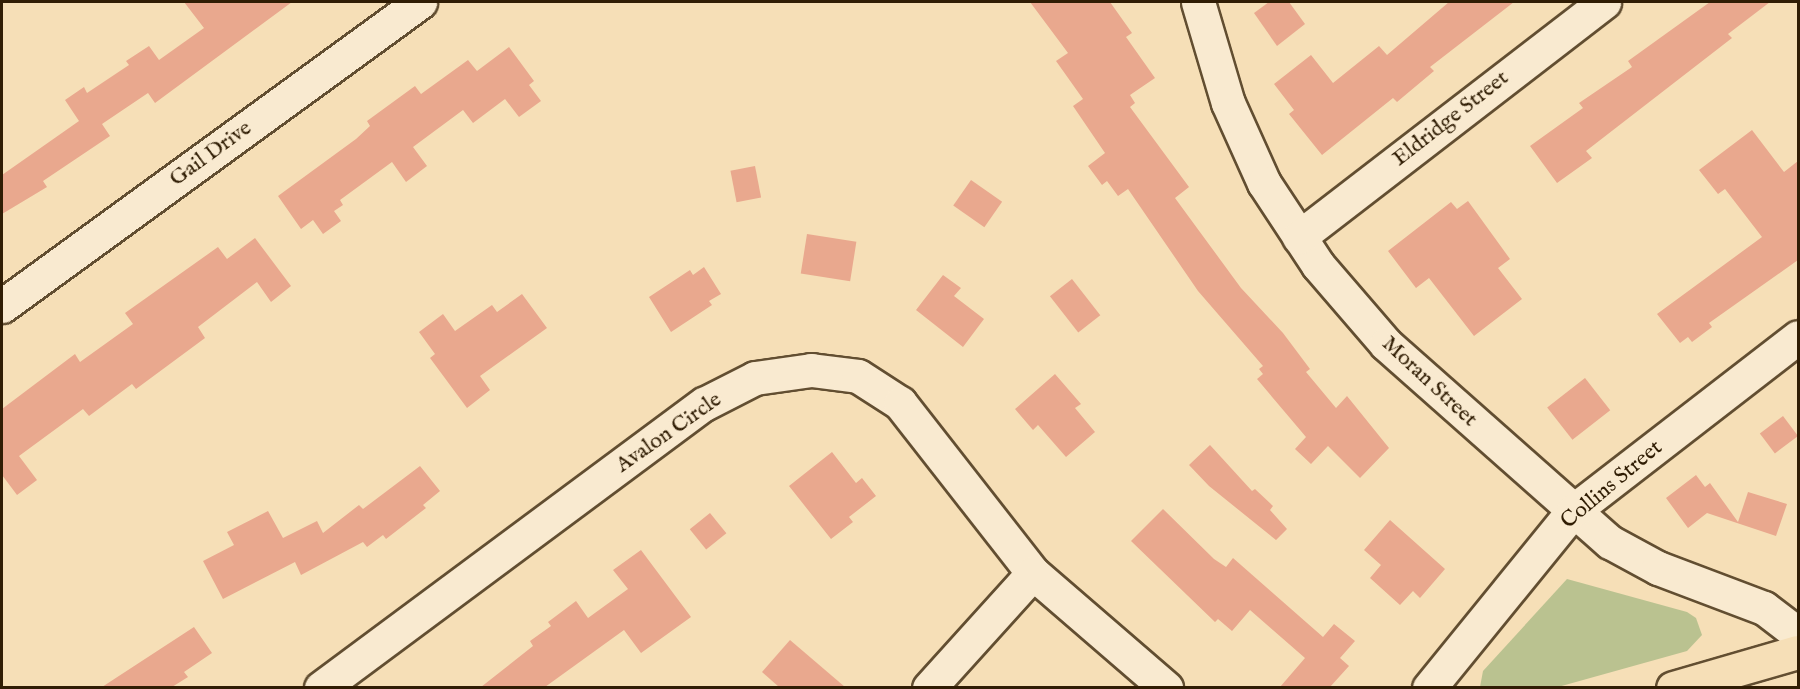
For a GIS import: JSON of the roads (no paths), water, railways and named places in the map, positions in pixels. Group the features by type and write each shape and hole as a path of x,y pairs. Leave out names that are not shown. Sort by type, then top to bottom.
{"main road":[{"path":"1673,687 1798,652"}],"street":[{"name":"Gail Drive","path":"2,306 420,2"},
{"name":"Moran Street","path":"1198,2 1243,141 1299,237 1350,305 1407,365 1573,512 1624,551 1764,608 1798,634"},
{"name":"Eldridge Street","path":"1299,237 1604,2"},
{"name":"Collins Street","path":"1429,687 1573,512 1798,336"},
{"name":"Avalon Circle","path":"321,687 704,404 755,378 811,370 858,376 900,403 1033,573 1166,687"},
{"path":"929,687 1033,573"}]}
